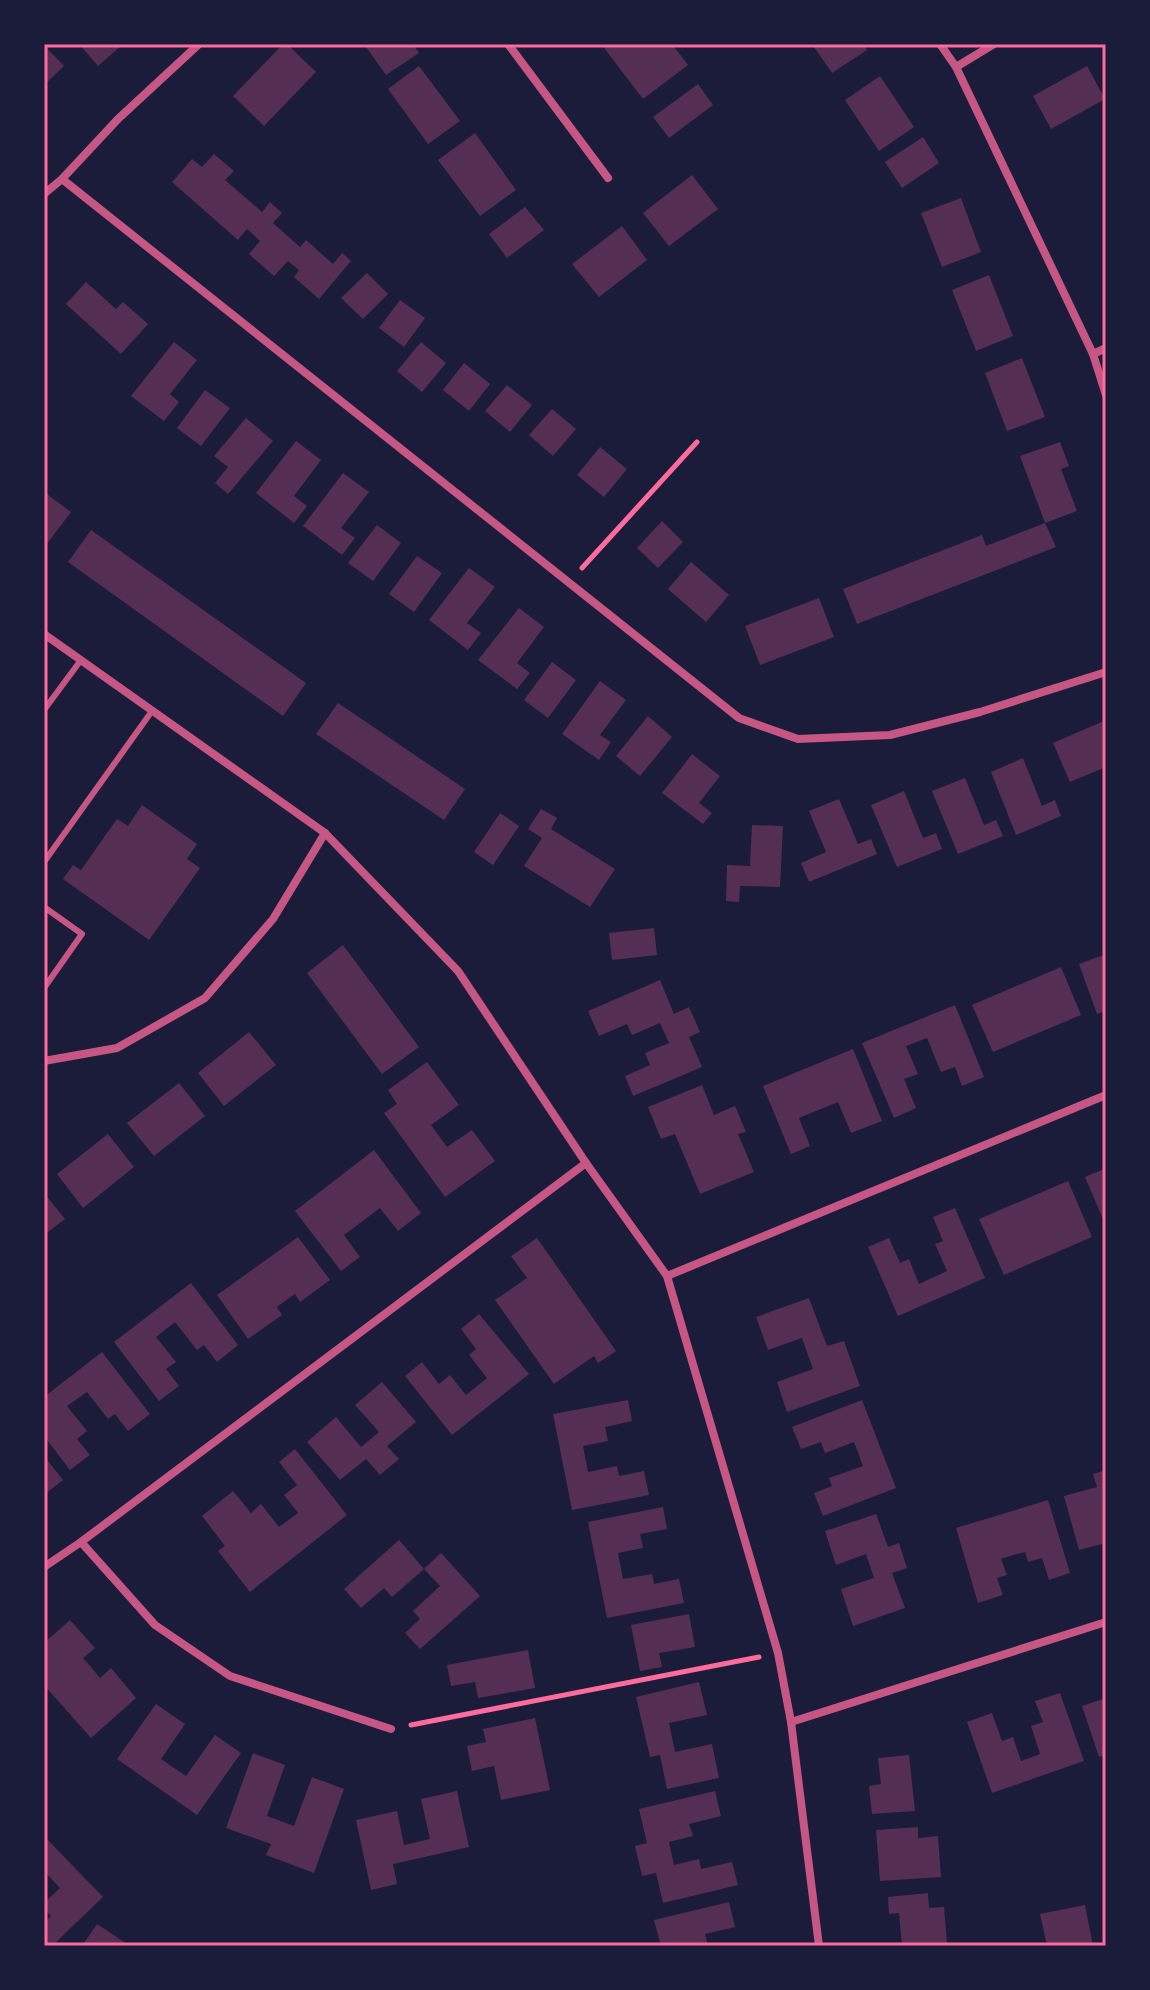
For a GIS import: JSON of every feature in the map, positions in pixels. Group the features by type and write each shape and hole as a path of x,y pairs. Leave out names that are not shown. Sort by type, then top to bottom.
{"street":[{"path":"44,194 118,119 199,44"},
{"path":"508,44 608,178"},
{"path":"940,44 956,67 1093,354 1106,395"},
{"path":"956,67 994,44"},
{"path":"62,179 739,718 798,739 890,735 980,712 1106,672"},
{"path":"1093,354 1106,348"},
{"path":"44,634 325,833 458,971 586,1163 667,1276 778,1653 791,1722 819,1946"},
{"path":"44,1061 117,1048 205,998 273,919 325,833"},
{"path":"667,1276 1106,1095"},
{"path":"44,1567 586,1163"},
{"path":"81,1542 155,1625 230,1676 391,1729"},
{"path":"791,1722 1106,1622"}],"lane":[{"path":"44,710 81,660"},
{"path":"44,862 152,711"},
{"path":"44,907 82,934 44,988"}],"path":[{"path":"570,582 697,442"},
{"path":"391,1729 778,1653"}],"building":[{"path":"79,44 123,44 98,66"},
{"path":"283,44 287,44 316,72 264,126 233,96"},
{"path":"364,44 413,44 419,53 386,75"},
{"path":"601,44 672,44 688,65 643,99"},
{"path":"812,44 863,44 867,50 832,73"},
{"path":"44,45 64,66 44,85"},
{"path":"419,66 460,121 428,144 388,89"},
{"path":"1087,66 1105,99 1051,129 1033,96"},
{"path":"880,76 914,127 879,151 845,100"},
{"path":"698,84 713,105 669,138 653,117"},
{"path":"475,133 516,190 480,216 438,160"},
{"path":"923,137 939,163 902,188 885,162"},
{"path":"214,154 234,171 225,180 262,212 270,202 282,213 273,223 300,247 306,240 333,264 342,253 351,261 319,299 294,277 299,270 288,261 274,276 249,254 260,241 247,229 238,240 172,182 192,159 202,167"},
{"path":"692,175 718,209 669,246 643,213"},
{"path":"961,198 981,252 942,267 921,213"},
{"path":"525,207 544,230 507,258 489,234"},
{"path":"622,226 647,260 599,297 572,264"},
{"path":"367,273 388,294 363,319 341,298"},
{"path":"989,275 1013,336 976,351 952,290"},
{"path":"86,282 116,309 123,302 148,324 121,354 66,304"},
{"path":"400,300 425,318 404,347 379,328"},
{"path":"174,342 197,360 170,394 179,402 164,421 131,396"},
{"path":"421,342 446,363 422,392 397,371"},
{"path":"1022,358 1045,417 1007,431 985,373"},
{"path":"464,363 490,384 469,411 443,390"},
{"path":"507,385 532,405 510,432 485,411"},
{"path":"205,390 230,408 201,446 177,428"},
{"path":"552,409 576,429 553,456 529,435"},
{"path":"246,418 273,441 228,494 215,483 228,467 214,456"},
{"path":"296,441 321,460 294,496 307,506 294,523 256,493"},
{"path":"1060,442 1069,466 1061,469 1077,511 1045,523 1020,456"},
{"path":"600,447 627,469 604,497 577,475"},
{"path":"343,473 369,492 341,528 355,538 342,555 303,526"},
{"path":"44,492 71,512 46,545 44,543"},
{"path":"662,521 683,542 658,568 637,548"},
{"path":"1045,523 1056,547 857,624 843,589 982,535 986,546"},
{"path":"377,525 401,543 373,581 348,563"},
{"path":"91,530 306,683 283,716 68,562"},
{"path":"417,556 442,573 414,612 389,594"},
{"path":"691,562 729,595 706,622 668,589"},
{"path":"469,568 495,587 467,623 481,633 468,650 429,620"},
{"path":"819,598 834,637 760,665 745,626"},
{"path":"519,608 544,627 517,663 530,673 517,689 478,660"},
{"path":"552,662 576,680 548,718 524,700"},
{"path":"600,681 626,700 600,735 611,742 599,760 562,734"},
{"path":"338,703 465,789 444,820 316,734"},
{"path":"648,716 672,737 640,776 616,756"},
{"path":"1106,720 1106,767 1070,782 1053,743"},
{"path":"692,754 720,776 699,803 712,813 703,824 662,793"},
{"path":"1023,758 1042,806 1055,800 1061,816 1016,835 991,772"},
{"path":"965,778 984,825 996,820 1003,836 958,854 932,791"},
{"path":"904,791 923,838 936,833 942,849 897,867 871,805"},
{"path":"839,799 858,844 871,839 877,854 809,882 801,863 826,852 809,811"},
{"path":"142,805 197,844 187,859 200,868 149,940 63,879 73,865 81,870 117,819 128,826"},
{"path":"541,809 557,818 551,829 615,869 590,907 524,866 542,838 528,829"},
{"path":"500,813 519,826 493,865 474,852"},
{"path":"752,825 783,826 780,887 740,886 739,902 726,901 727,865 750,866"},
{"path":"654,928 657,955 612,960 609,933"},
{"path":"343,945 419,1047 382,1074 307,973"},
{"path":"1106,954 1106,1011 1097,1014 1079,964"},
{"path":"1061,967 1081,1015 993,1052 972,1005"},
{"path":"660,980 674,1014 689,1007 700,1032 689,1037 702,1067 633,1096 625,1076 650,1065 645,1053 669,1043 660,1023 632,1035 627,1024 599,1036 588,1011"},
{"path":"955,1005 984,1077 962,1086 955,1067 941,1072 927,1038 906,1046 918,1074 904,1079 916,1108 894,1118 862,1043"},
{"path":"249,1032 276,1065 224,1106 198,1073"},
{"path":"853,1049 882,1121 851,1133 838,1102 799,1118 810,1146 791,1154 763,1086"},
{"path":"427,1062 459,1105 431,1125 447,1147 472,1130 495,1161 445,1197 384,1113 397,1104 388,1090"},
{"path":"179,1083 205,1116 154,1156 127,1123"},
{"path":"702,1085 714,1115 735,1106 746,1132 738,1134 754,1172 700,1194 675,1134 661,1139 648,1107"},
{"path":"108,1134 134,1167 83,1208 57,1174"},
{"path":"374,1150 421,1213 398,1231 380,1208 344,1235 360,1257 341,1271 295,1211"},
{"path":"1106,1168 1106,1226 1085,1177"},
{"path":"1068,1181 1092,1237 1004,1275 979,1219"},
{"path":"44,1193 65,1219 44,1235"},
{"path":"955,1208 985,1278 898,1316 868,1247 889,1238 900,1263 909,1259 919,1284 947,1271 935,1244 943,1241 933,1217"},
{"path":"298,1237 330,1280 300,1302 295,1294 285,1301 277,1307 282,1315 248,1339 217,1295"},
{"path":"537,1238 616,1351 598,1363 594,1356 554,1384 495,1300 527,1278 511,1256"},
{"path":"191,1283 238,1345 217,1362 204,1345 197,1350 175,1322 156,1337 176,1362 166,1369 179,1386 159,1401 114,1342"},
{"path":"809,1298 827,1346 844,1341 860,1386 787,1412 777,1382 813,1369 802,1338 768,1350 756,1317"},
{"path":"479,1314 529,1374 452,1435 405,1376 422,1362 439,1384 450,1375 466,1395 487,1378 469,1355 476,1349 461,1329"},
{"path":"102,1352 150,1414 128,1431 115,1414 108,1419 87,1392 67,1406 87,1431 77,1439 90,1455 70,1470 44,1436 44,1397"},
{"path":"382,1382 416,1422 387,1446 399,1459 380,1475 366,1459 340,1480 307,1442 336,1417 361,1447 379,1432 355,1405"},
{"path":"628,1400 632,1421 605,1427 608,1441 583,1446 588,1472 617,1466 619,1476 644,1471 649,1495 572,1510 553,1414"},
{"path":"862,1400 896,1488 823,1516 814,1493 832,1486 829,1478 863,1466 854,1442 825,1453 821,1442 801,1449 792,1427"},
{"path":"295,1449 347,1515 250,1592 218,1551 225,1546 202,1516 233,1491 251,1513 261,1504 279,1527 298,1513 284,1495 297,1485 279,1462"},
{"path":"44,1456 63,1480 44,1495"},
{"path":"1106,1470 1106,1504 1103,1505 1106,1543 1079,1550 1064,1496 1097,1487 1093,1474"},
{"path":"1048,1500 1070,1573 1049,1580 1042,1558 1028,1562 1025,1552 1013,1555 1001,1559 1007,1575 997,1578 1003,1595 978,1603 956,1528"},
{"path":"663,1507 667,1529 640,1534 643,1548 618,1553 623,1579 652,1574 654,1584 679,1579 684,1603 607,1618 588,1522"},
{"path":"876,1514 888,1547 899,1543 907,1568 892,1573 905,1608 853,1626 841,1589 874,1578 866,1554 836,1565 825,1531"},
{"path":"399,1540 424,1569 392,1597 384,1588 361,1608 344,1589"},
{"path":"441,1553 480,1596 420,1649 405,1633 420,1619 413,1611 440,1586 424,1569"},
{"path":"689,1614 695,1647 659,1653 662,1667 640,1671 631,1625"},
{"path":"70,1620 95,1648 83,1658 100,1678 111,1668 136,1698 91,1738 44,1685 44,1643"},
{"path":"528,1650 535,1688 478,1698 475,1682 451,1686 447,1665"},
{"path":"699,1682 707,1715 669,1723 675,1752 712,1744 719,1778 667,1789 660,1755 650,1757 636,1697"},
{"path":"1060,1693 1084,1761 992,1793 967,1722 992,1713 1002,1741 1013,1737 1021,1761 1040,1754 1031,1726 1043,1722 1035,1701"},
{"path":"1106,1698 1106,1755 1099,1757 1082,1706"},
{"path":"156,1704 185,1724 161,1759 186,1776 215,1735 241,1753 197,1815 117,1759"},
{"path":"535,1718 550,1790 501,1800 494,1766 472,1771 467,1746 486,1742 483,1729"},
{"path":"253,1753 285,1765 267,1816 294,1826 312,1777 344,1789 314,1873 266,1855 271,1844 226,1828"},
{"path":"909,1755 915,1811 872,1814 869,1786 881,1784 878,1758"},
{"path":"457,1791 469,1847 393,1864 397,1884 371,1890 356,1820 397,1811 404,1845 430,1839 421,1799"},
{"path":"715,1791 721,1816 689,1824 693,1836 669,1842 674,1865 699,1859 701,1869 732,1862 738,1885 663,1903 656,1873 642,1876 635,1846 647,1843 639,1809"},
{"path":"918,1827 918,1838 938,1836 941,1877 880,1881 876,1830"},
{"path":"44,1836 103,1897 52,1946 44,1946 44,1923 51,1916 44,1909 44,1903 60,1888 44,1871"},
{"path":"928,1893 929,1908 944,1907 947,1943 902,1946 899,1913 889,1914 888,1897"},
{"path":"729,1902 735,1927 705,1934 708,1946 661,1946 654,1920"},
{"path":"1085,1905 1093,1946 1047,1946 1040,1914"},
{"path":"97,1924 130,1946 82,1946"}]}
